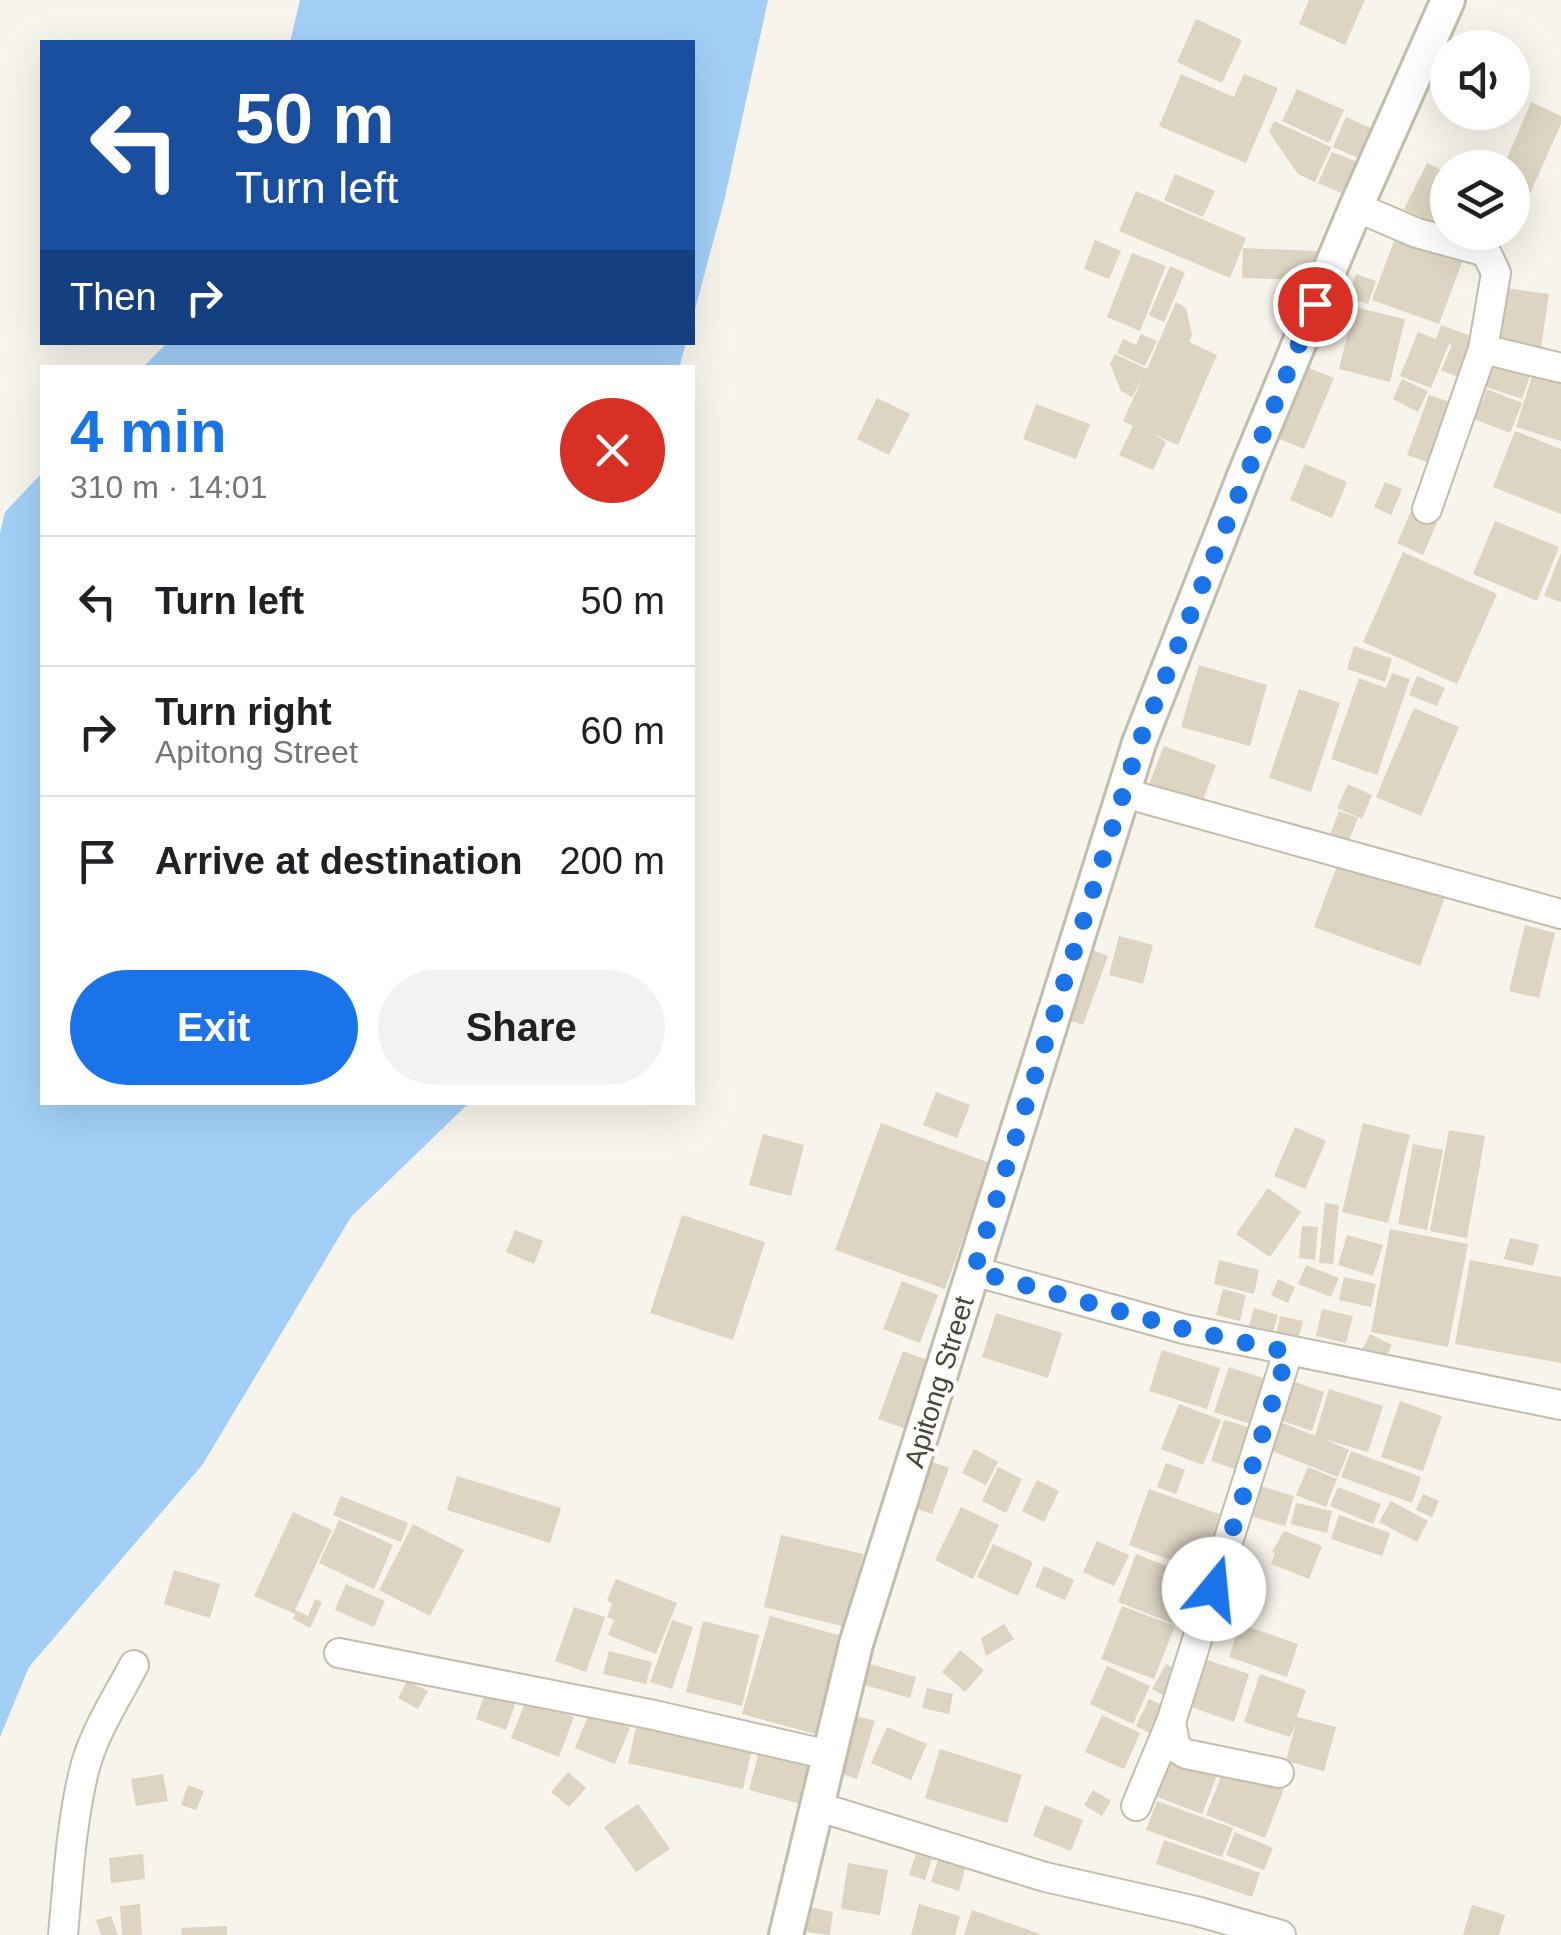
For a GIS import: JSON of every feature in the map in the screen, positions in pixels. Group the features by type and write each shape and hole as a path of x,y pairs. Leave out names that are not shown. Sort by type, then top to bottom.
{"street":[{"name":"Apitong Street","path":"786,1935 856,1644 1139,743 1356,207 1448,0"},
{"path":"1356,207 1417,233 1486,252 1496,274 1483,350 1427,509"},
{"path":"1483,350 1561,368"},
{"path":"1124,793 1561,914"},
{"path":"974,1271 1184,1329 1561,1405"},
{"path":"1136,1806 1171,1722 1288,1352"},
{"path":"340,1652 654,1714 829,1755"},
{"path":"63,1935 70,1856 84,1770 99,1731 134,1665"},
{"path":"1171,1722 1176,1748 1186,1754 1279,1774"},
{"path":"816,1806 1192,1923 1282,1935"}],"water":[{"path":"300,0 768,0 725,197 695,310 695,40 290,40"},
{"path":"164,345 685,345 680,365 145,365"},
{"path":"40,475 40,1105 467,1105 351,1217 203,1464 29,1667 0,1737 0,533 5,512"}],"building":[{"path":"1309,0 1365,0 1345,45 1299,24"},
{"path":"1196,19 1242,40 1222,83 1177,62"},
{"path":"1181,74 1234,97 1244,74 1278,88 1246,163 1159,126"},
{"path":"1297,89 1344,110 1329,143 1282,121"},
{"path":"1530,104 1561,116 1561,124 1530,193 1530,150 1511,150 1519,130 1530,130"},
{"path":"1346,117 1375,130 1363,160 1333,147"},
{"path":"1274,121 1331,147 1315,182 1298,174 1269,132"},
{"path":"1332,152 1360,163 1346,195 1318,183"},
{"path":"1427,163 1430,164 1430,221 1404,209"},
{"path":"1175,174 1215,191 1203,217 1164,200"},
{"path":"1136,191 1246,238 1230,278 1119,231"},
{"path":"1395,238 1462,262 1439,324 1372,300"},
{"path":"1095,240 1121,251 1109,279 1084,269"},
{"path":"1243,248 1317,251 1306,280 1242,278"},
{"path":"1132,253 1166,266 1140,331 1107,317"},
{"path":"1170,266 1185,273 1164,322 1149,315"},
{"path":"1356,274 1376,281 1368,304 1348,297"},
{"path":"1499,287 1549,294 1540,354 1491,347"},
{"path":"1176,302 1186,308 1192,335 1189,342 1217,355 1178,445 1153,434 1166,442 1153,470 1119,455 1133,426 1123,421 1143,377 1132,397 1121,391 1110,364 1115,354 1147,369"},
{"path":"1354,307 1405,319 1390,382 1339,369"},
{"path":"1441,325 1479,339 1462,379 1441,370 1452,345 1449,344 1431,388 1400,376 1418,332 1436,339"},
{"path":"1141,334 1157,341 1145,366 1117,353 1123,339 1136,345"},
{"path":"1485,352 1533,368 1522,399 1475,383"},
{"path":"1309,368 1334,378 1304,449 1266,433 1276,408 1290,414"},
{"path":"1534,370 1561,379 1561,441 1516,427"},
{"path":"1402,379 1428,391 1418,412 1393,399"},
{"path":"1487,389 1522,403 1510,433 1474,419"},
{"path":"1429,395 1461,406 1439,466 1407,455"},
{"path":"877,398 910,414 889,455 857,439"},
{"path":"1036,404 1090,424 1076,459 1023,439"},
{"path":"1515,431 1561,449 1561,514 1493,487"},
{"path":"1305,464 1347,482 1332,518 1290,500"},
{"path":"1385,482 1402,489 1391,515 1374,507"},
{"path":"1411,511 1437,523 1423,555 1397,543"},
{"path":"1495,521 1559,547 1537,601 1473,574"},
{"path":"1403,552 1497,594 1457,684 1363,642"},
{"path":"1561,553 1561,602 1544,596"},
{"path":"1354,646 1392,659 1385,682 1347,669"},
{"path":"1199,665 1267,685 1250,746 1181,727"},
{"path":"1392,673 1410,679 1377,775 1331,759 1359,678 1386,688"},
{"path":"1417,676 1445,688 1437,706 1409,695"},
{"path":"1299,689 1340,703 1311,792 1269,778"},
{"path":"1414,708 1459,727 1421,816 1376,797"},
{"path":"1164,746 1216,765 1202,803 1149,784"},
{"path":"1348,784 1372,795 1362,819 1337,808"},
{"path":"1339,811 1358,818 1346,848 1328,840"},
{"path":"1340,858 1445,897 1420,966 1314,927"},
{"path":"1525,925 1555,933 1539,998 1509,991"},
{"path":"1119,936 1153,945 1143,984 1109,975"},
{"path":"1082,946 1108,956 1083,1025 1057,1016"},
{"path":"936,1092 970,1105 957,1138 923,1125"},
{"path":"881,1123 990,1163 945,1289 835,1250"},
{"path":"1363,1123 1410,1135 1388,1223 1342,1212"},
{"path":"1295,1127 1326,1141 1305,1189 1274,1176"},
{"path":"1449,1130 1485,1136 1467,1238 1430,1231"},
{"path":"763,1134 804,1145 791,1196 749,1185"},
{"path":"1413,1144 1443,1150 1427,1230 1398,1224"},
{"path":"1268,1188 1301,1212 1270,1257 1236,1234"},
{"path":"1325,1203 1339,1205 1333,1264 1319,1263"},
{"path":"682,1215 765,1242 733,1340 650,1313"},
{"path":"1302,1226 1318,1227 1315,1260 1299,1258"},
{"path":"1390,1229 1468,1244 1448,1347 1371,1332"},
{"path":"515,1230 543,1241 534,1264 506,1252"},
{"path":"1347,1235 1383,1245 1373,1276 1338,1265"},
{"path":"1510,1238 1539,1244 1533,1266 1504,1259"},
{"path":"1219,1260 1259,1270 1254,1294 1214,1284"},
{"path":"1470,1260 1561,1277 1561,1363 1455,1344"},
{"path":"1306,1265 1339,1278 1331,1297 1298,1284"},
{"path":"1344,1277 1376,1284 1371,1307 1339,1300"},
{"path":"1278,1279 1295,1287 1288,1303 1271,1295"},
{"path":"902,1281 938,1295 920,1343 883,1329"},
{"path":"1223,1289 1246,1295 1240,1321 1216,1315"},
{"path":"1254,1308 1278,1315 1273,1332 1249,1326"},
{"path":"1322,1309 1353,1316 1346,1343 1316,1336"},
{"path":"996,1313 1062,1333 1048,1378 982,1357"},
{"path":"1280,1316 1303,1321 1298,1340 1276,1335"},
{"path":"1370,1334 1392,1345 1383,1362 1361,1352"},
{"path":"1162,1350 1220,1368 1207,1409 1149,1391"},
{"path":"903,1351 930,1361 906,1429 878,1419"},
{"path":"1229,1367 1266,1379 1251,1424 1214,1412"},
{"path":"1289,1380 1324,1392 1312,1431 1276,1419"},
{"path":"1329,1389 1383,1406 1368,1452 1324,1439 1349,1450 1338,1477 1267,1449 1278,1421 1315,1436"},
{"path":"1400,1401 1442,1416 1423,1471 1381,1457"},
{"path":"1179,1404 1221,1420 1203,1465 1161,1449"},
{"path":"1224,1420 1254,1429 1241,1471 1211,1461"},
{"path":"974,1449 998,1462 986,1485 962,1473"},
{"path":"1351,1451 1421,1477 1412,1503 1341,1477"},
{"path":"919,1457 949,1468 932,1514 903,1504"},
{"path":"1166,1463 1185,1470 1176,1494 1157,1487"},
{"path":"998,1467 1022,1479 1006,1513 982,1501"},
{"path":"1308,1467 1337,1479 1326,1507 1296,1495"},
{"path":"457,1476 561,1508 550,1543 447,1510"},
{"path":"1037,1480 1059,1491 1044,1522 1022,1511"},
{"path":"1261,1486 1294,1496 1285,1526 1253,1517"},
{"path":"1338,1487 1381,1504 1373,1524 1330,1506"},
{"path":"1149,1489 1227,1517 1206,1573 1129,1545"},
{"path":"1423,1494 1439,1501 1432,1517 1416,1510"},
{"path":"341,1496 408,1523 401,1542 333,1515"},
{"path":"1391,1501 1428,1521 1417,1542 1379,1522"},
{"path":"1296,1503 1332,1511 1327,1533 1291,1524"},
{"path":"961,1507 999,1525 973,1579 935,1560"},
{"path":"293,1512 332,1530 295,1610 308,1616 315,1599 322,1602 310,1628 293,1619 295,1614 254,1596"},
{"path":"1339,1515 1390,1533 1382,1556 1331,1539"},
{"path":"339,1520 393,1545 374,1589 319,1563"},
{"path":"413,1524 464,1550 430,1616 379,1590"},
{"path":"1284,1531 1322,1546 1309,1579 1271,1564 1275,1553 1272,1552"},
{"path":"781,1535 863,1554 846,1627 764,1607"},
{"path":"1097,1541 1129,1555 1114,1586 1083,1572"},
{"path":"993,1544 1033,1562 1018,1596 977,1577"},
{"path":"1136,1554 1205,1581 1187,1629 1118,1602"},
{"path":"1044,1566 1074,1580 1065,1600 1035,1587"},
{"path":"174,1570 220,1584 210,1618 164,1604"},
{"path":"616,1579 677,1603 656,1654 608,1635 614,1620 607,1617 612,1604 607,1600"},
{"path":"346,1584 385,1601 374,1627 335,1610"},
{"path":"1122,1606 1175,1626 1154,1679 1101,1659"},
{"path":"574,1607 605,1617 586,1672 555,1661"},
{"path":"770,1616 849,1638 823,1736 742,1714"},
{"path":"672,1620 693,1627 672,1689 650,1682"},
{"path":"703,1621 759,1635 742,1706 686,1692"},
{"path":"1004,1624 1014,1639 986,1656 981,1638"},
{"path":"1240,1624 1298,1644 1287,1677 1229,1657"},
{"path":"960,1650 984,1670 965,1692 942,1672"},
{"path":"609,1651 652,1662 646,1684 603,1674"},
{"path":"1201,1658 1249,1674 1234,1722 1185,1705"},
{"path":"870,1664 916,1677 910,1698 865,1685"},
{"path":"1166,1664 1186,1675 1172,1700 1152,1689"},
{"path":"1107,1666 1150,1686 1133,1724 1090,1704"},
{"path":"1260,1674 1306,1690 1297,1717 1336,1727 1324,1771 1286,1761 1296,1723 1290,1737 1244,1722"},
{"path":"407,1681 428,1691 418,1709 398,1698"},
{"path":"927,1688 953,1694 949,1714 922,1708"},
{"path":"486,1690 516,1701 506,1730 476,1719"},
{"path":"527,1698 574,1717 559,1757 511,1738"},
{"path":"1149,1699 1171,1709 1158,1737 1136,1726"},
{"path":"590,1711 630,1728 615,1764 575,1748"},
{"path":"853,1715 875,1721 857,1779 836,1772"},
{"path":"1102,1715 1140,1733 1124,1769 1085,1752"},
{"path":"638,1718 753,1744 743,1789 628,1763"},
{"path":"887,1727 927,1744 911,1780 871,1763"},
{"path":"761,1744 813,1759 801,1804 749,1790"},
{"path":"940,1749 1022,1775 1007,1823 925,1798"},
{"path":"1166,1749 1219,1770 1202,1814 1149,1794"},
{"path":"1225,1766 1284,1789 1265,1838 1206,1815"},
{"path":"568,1772 586,1788 569,1807 551,1792"},
{"path":"163,1774 168,1801 136,1806 131,1779"},
{"path":"188,1785 204,1791 196,1810 181,1805"},
{"path":"1093,1790 1111,1801 1102,1816 1084,1805"},
{"path":"1157,1801 1233,1828 1222,1857 1146,1830"},
{"path":"638,1804 670,1849 636,1872 604,1827"},
{"path":"1045,1805 1083,1820 1071,1851 1033,1836"},
{"path":"1235,1832 1273,1848 1264,1870 1226,1855"},
{"path":"1164,1840 1260,1873 1252,1897 1156,1864"},
{"path":"143,1854 145,1879 111,1883 109,1858"},
{"path":"916,1854 932,1859 925,1880 909,1875"},
{"path":"939,1857 966,1865 959,1891 931,1882"},
{"path":"848,1863 888,1870 880,1915 841,1909"},
{"path":"140,1904 142,1935 122,1935 120,1906"},
{"path":"919,1904 960,1916 955,1935 911,1935"},
{"path":"1472,1905 1505,1915 1499,1935 1463,1935"},
{"path":"808,1907 833,1912 830,1935 806,1932"},
{"path":"972,1910 1040,1934 1040,1935 964,1935"},
{"path":"111,1916 118,1935 101,1935 96,1920"},
{"path":"227,1926 227,1935 182,1935 181,1928"}],"route":[{"path":"1214,1589 1288,1352 1184,1329 974,1271 1139,743 1315,304"}]}
